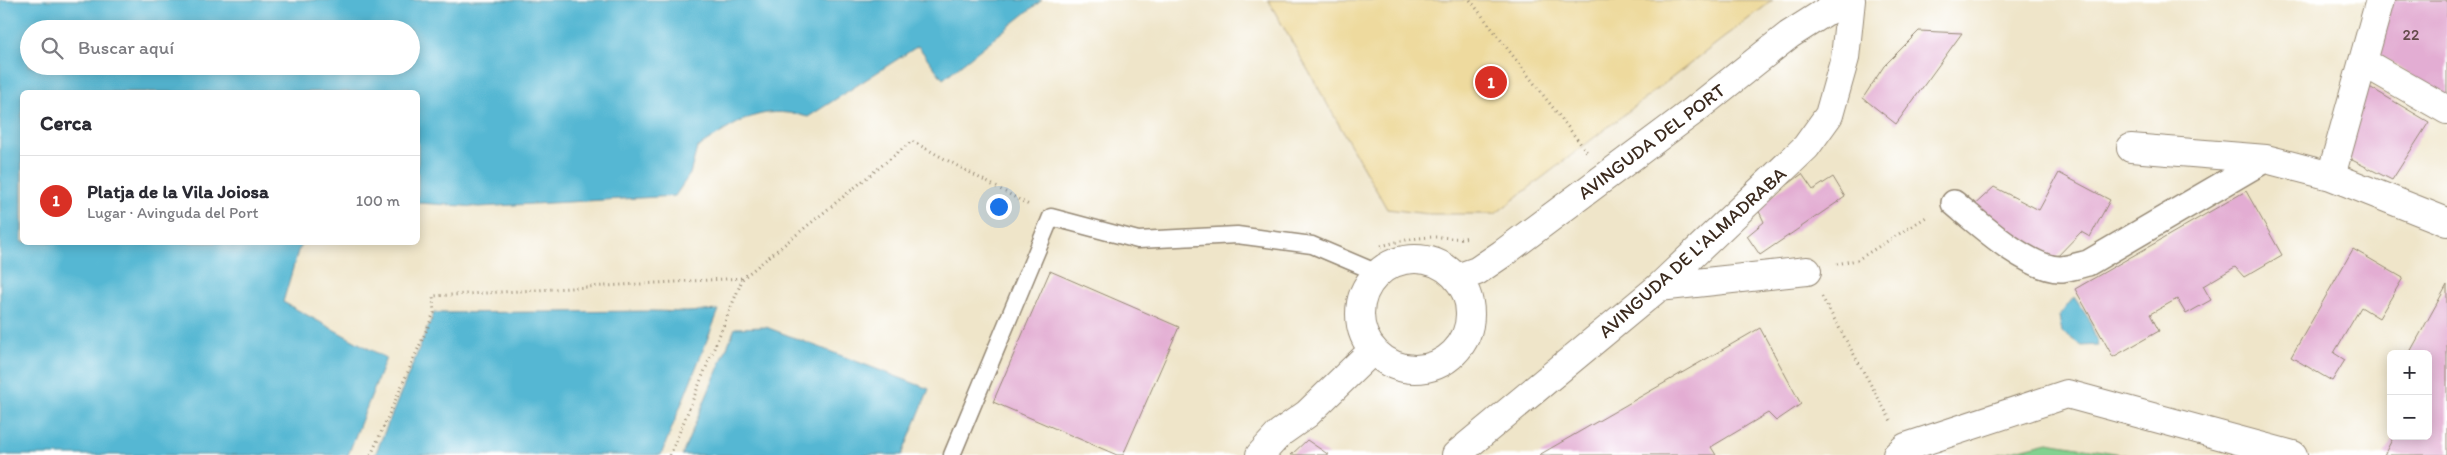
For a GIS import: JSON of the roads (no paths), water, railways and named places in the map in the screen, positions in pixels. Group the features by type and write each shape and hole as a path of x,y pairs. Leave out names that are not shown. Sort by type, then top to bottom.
{"street":[{"name":"AVINGUDA DEL PORT","path":"1457,278 1477,271 1502,254 1692,112 1790,35 1844,0"},
{"name":"AVINGUDA DE L'ALMADRABA","path":"1456,455 1659,287 1806,147 1829,114 1845,58 1851,0"},
{"path":"2331,176 2380,0"},
{"path":"2363,62 2447,110"},
{"path":"2131,148 2266,159 2331,176 2447,222"},
{"path":"1954,203 2001,242 2035,262 2060,269 2088,264 2266,159"},
{"path":"1410,259 1428,260 1444,266 1457,278 1466,293 1470,309 1465,335 1451,356 1436,365 1419,369 1402,368 1386,361 1373,350 1364,336 1360,319 1361,302 1376,260 1392,263 1410,259"},
{"path":"1659,287 1807,271"},
{"path":"1260,455 1280,433 1306,414 1373,350"},
{"path":"1901,451 2067,394 2293,455"}],"lane":[{"path":"952,455 1051,217 1138,240 1237,235 1312,245 1376,260"}],"water":[{"path":"0,0 1042,0 943,79 918,46 808,117 775,112 761,114 737,124 697,148 690,174 675,196 479,207 420,203 420,90 20,90 20,245 302,245 298,251 283,302 386,358 348,455 0,455"},
{"path":"2074,297 2089,319 2098,345 2082,346 2062,332 2059,316"},
{"path":"719,310 661,455 375,455 434,313 687,312"},
{"path":"766,327 929,389 902,455 682,455 735,328"}],"place":[{"name":"Platja de la Vila Joiosa","path":"1491,82"}]}
